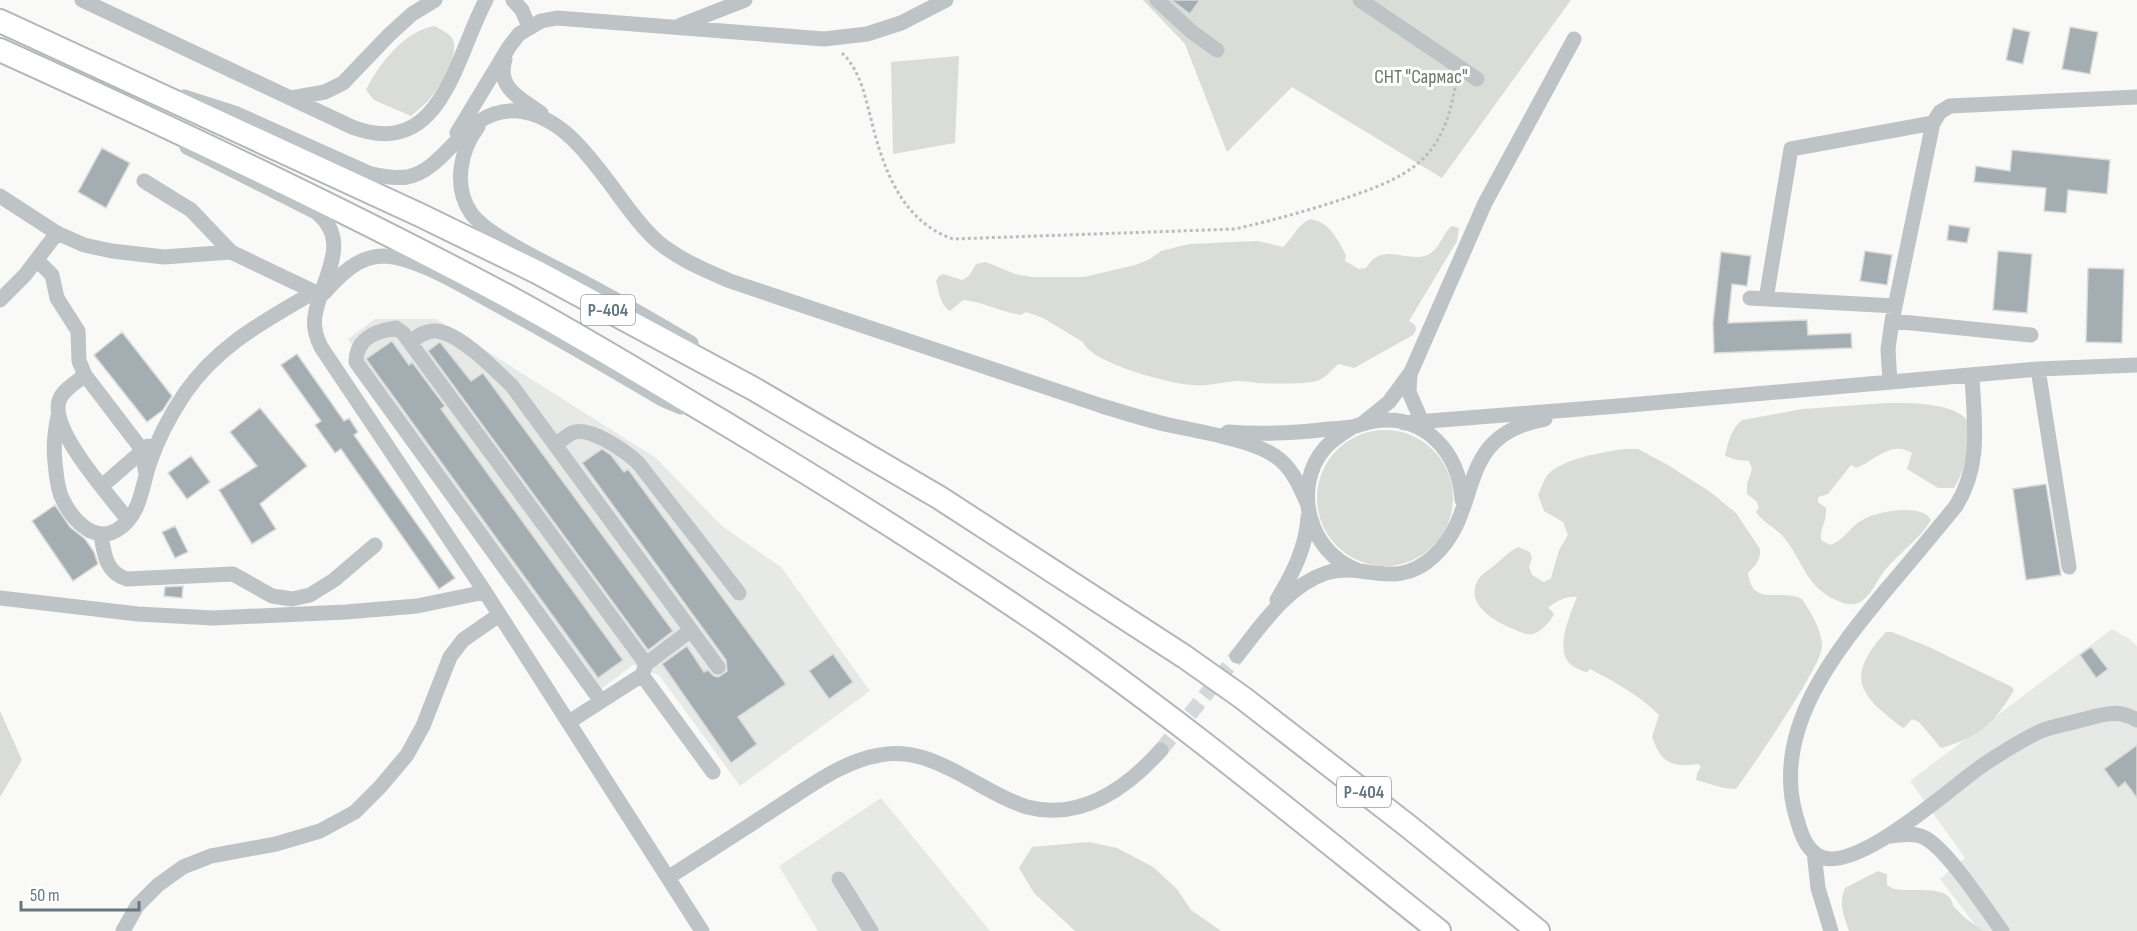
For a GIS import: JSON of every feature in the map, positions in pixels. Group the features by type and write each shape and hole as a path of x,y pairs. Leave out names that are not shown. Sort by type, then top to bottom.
{"highway":[{"name":"Р-404","path":"0,21 420,215 526,267 754,389 940,498 1185,657 1294,737 1538,931"},
{"name":"Р-404","path":"0,50 137,112 443,262 610,355 731,426 917,541 1045,627 1212,749 1439,931"}],"street":[{"path":"82,0 357,129 388,135 408,130 423,120 442,97 486,0"},
{"path":"291,98 326,92 342,83 396,28 412,14 435,0"},
{"path":"513,0 522,10 529,27"},
{"path":"523,0 529,27"},
{"path":"675,27 745,0"},
{"path":"448,149 509,47 519,34 541,21 558,18 824,39 867,34 901,23 946,0"},
{"path":"1157,0 1192,32 1217,50"},
{"path":"1360,0 1477,79"},
{"path":"1263,623 1300,557 1308,525 1308,488 1316,462 1335,438 1358,425 1389,402 1411,372 1485,203 1575,39"},
{"path":"509,47 502,77 507,86 572,138 643,227 658,241 690,263 730,281 1102,406 1250,445 1275,456 1293,475 1308,508 1314,530 1328,551 1354,569 1374,574"},
{"path":"149,90 199,101 237,114 371,174 389,177 409,177 433,163 471,127 491,116 516,111 531,113 555,123"},
{"path":"1890,382 1888,349 1893,314 1933,123 1940,112 1950,106 2137,97"},
{"path":"137,112 177,142 316,212 323,218 332,235 334,252 318,294 314,318 316,337 321,347 485,592 702,931"},
{"path":"491,116 476,128 461,163 460,180 464,199 475,217 510,242 694,344 754,389"},
{"path":"1766,299 1791,149 1933,123"},
{"path":"144,181 191,210 231,252 318,294"},
{"path":"0,196 57,233 84,245 164,257 231,252"},
{"path":"0,300 26,275 57,233"},
{"path":"85,375 60,398 55,433 55,461 61,496 78,522 88,531 101,535 116,530 128,520 139,504 149,464 162,432 185,393 222,351 247,332 318,294 342,274 370,257 384,256 398,259 453,280 545,330 662,399 731,426"},
{"path":"37,260 52,275 57,298 78,332 80,361 85,375 143,451 145,480"},
{"path":"1750,298 1893,314 2031,334"},
{"path":"601,701 356,362 359,345 368,337 386,329 396,328 403,333 644,669 712,772"},
{"path":"410,342 424,332 436,331 454,337 487,362 512,386 718,667"},
{"path":"1191,429 1277,434 1383,420 1404,423 2038,369 2137,365"},
{"path":"2038,369 2069,567"},
{"path":"1411,372 1409,392 1420,421 1443,446 1457,470 1462,501 1459,518"},
{"path":"1972,375 1975,450 1966,490 1956,506 1846,640 1819,679 1803,715 1791,759 1791,798 1803,840 1818,855 1834,860 1855,854 1890,836 1986,764 2042,731 2113,712 2137,720"},
{"path":"1237,656 1263,623 1302,584 1328,572 1397,574 1427,562 1454,533 1469,485 1482,458 1492,445 1512,429 1531,422 1618,406"},
{"path":"58,416 70,444 128,520"},
{"path":"1404,423 1431,435"},
{"path":"102,486 162,432"},
{"path":"555,444 575,432 589,433 628,453 739,592"},
{"path":"101,535 105,558 110,569 118,577 127,579 233,574 272,596 292,599 310,595 334,580 375,546"},
{"path":"0,598 138,614 213,618 405,607 485,592"},
{"path":"123,931 137,906 158,885 183,867 211,856 276,844 320,831 355,812 380,787 406,755 423,726 450,657 464,640 499,615"},
{"path":"569,722 644,669 691,630"},
{"path":"669,877 800,793 861,759 882,754 904,753 924,757 1026,806 1062,810 1080,807 1119,789 1161,750"},
{"path":"1890,836 1910,834 1922,836 1939,847 2002,931"},
{"path":"1814,852 1818,888 1831,931"},
{"path":"839,879 871,931"}],"path":[{"path":"824,39 844,55 856,71 876,140 902,200 928,228 953,239 1235,228 1281,219 1385,184 1414,167 1429,153 1442,134 1452,106 1458,66"}],"shaded area":[{"path":"375,319 436,319 656,458 722,526 782,568 870,691 740,786 659,675 633,665 601,689 348,339"},
{"path":"2112,629 2137,646 2137,931 1980,931 1940,879 1965,858 1910,781"},
{"path":"881,798 990,931 818,931 779,866"}],"green space":[{"name":"СНТ \"Сармас\"","path":"1143,0 1571,0 1442,178 1292,87 1227,152 1185,44"},
{"path":"435,26 450,35 453,40 454,53 448,70 430,99 411,116 374,100 366,90 385,60 413,34"},
{"path":"959,56 955,143 893,154 891,62"},
{"path":"1310,219 1328,227 1346,255 1345,261 1359,269 1366,268 1373,259 1381,255 1424,256 1438,246 1452,226 1459,228 1457,241 1409,321 1415,325 1416,330 1413,335 1354,368 1339,364 1324,378 1312,382 1270,384 1239,381 1199,385 1182,384 1150,376 1115,365 1043,318 1026,312 1021,315 963,300 950,311 942,302 936,281 943,274 962,280 969,276 976,264 986,262 1015,274 1032,277 1084,277 1135,265 1150,259 1161,251 1189,244 1258,241 1283,247"},
{"path":"1886,403 1934,406 1948,408 1959,413 1967,420 1971,429 1968,448 1963,469 1954,488 1938,488 1907,469 1912,453 1897,449 1883,453 1856,468 1851,465 1828,494 1818,497 1818,502 1826,508 1821,540 1830,545 1840,540 1859,522 1879,513 1910,510 1926,515 1931,520 1921,534 1885,570 1864,599 1857,603 1846,604 1819,589 1807,575 1786,540 1756,512 1759,507 1756,501 1747,494 1747,484 1752,469 1749,461 1725,456 1733,432 1742,420 1803,409"},
{"path":"1385,430 1411,435 1423,441 1433,450 1442,460 1448,472 1453,498 1448,524 1442,536 1433,546 1423,555 1411,561 1385,566 1359,561 1347,555 1337,546 1328,536 1322,524 1317,498 1322,472 1328,460 1337,450 1347,441 1359,435"},
{"path":"1638,449 1666,464 1709,491 1736,513 1760,549 1758,560 1748,573 1751,584 1756,591 1762,594 1794,596 1802,599 1820,634 1822,646 1811,673 1785,717 1736,789 1696,780 1701,766 1698,764 1674,764 1663,758 1652,737 1659,715 1618,684 1590,669 1587,672 1574,667 1569,662 1565,656 1564,642 1566,626 1577,597 1566,598 1551,605 1548,608 1554,615 1542,629 1530,634 1491,617 1479,606 1476,599 1476,584 1479,578 1518,547 1530,552 1532,558 1529,567 1532,575 1544,582 1551,578 1559,550 1568,535 1563,522 1544,511 1538,495 1546,477 1560,465 1571,461 1594,454"},
{"path":"1886,632 1892,632 1929,647 2014,690 2000,712 1984,728 1966,739 1941,748 1919,722 1912,719 1904,728 1900,726 1874,703 1863,687 1862,672 1867,657"},
{"path":"0,711 22,760 0,797"},
{"path":"1089,842 1117,848 1153,867 1177,889 1191,910 1221,931 1075,931 1034,893 1019,868 1032,847"},
{"path":"1878,871 1887,874 1887,885 1894,889 1929,890 1945,894 1964,917 1983,931 1849,931 1842,905 1845,888"}],"building":[{"path":"1171,0 1200,0 1190,14"},
{"path":"2070,27 2098,32 2090,74 2062,69"},
{"path":"2013,28 2030,32 2023,64 2006,60"},
{"path":"102,148 130,163 106,208 78,192"},
{"path":"2012,150 2110,160 2107,194 2068,190 2066,213 2044,211 2046,188 1974,182 1976,166 2010,171"},
{"path":"1949,225 1970,228 1967,243 1947,240"},
{"path":"1865,251 1892,255 1887,285 1860,281"},
{"path":"1998,251 2032,254 2027,313 1993,310"},
{"path":"1721,252 1751,256 1747,286 1732,284 1728,323 1807,320 1808,335 1851,333 1852,348 1714,353 1713,323"},
{"path":"2088,268 2124,269 2122,343 2086,342"},
{"path":"122,332 172,396 163,410 147,422 94,355"},
{"path":"392,341 409,365 412,362 445,406 441,409 623,660 598,678 366,359"},
{"path":"440,342 471,381 483,373 673,631 651,648 648,650 428,351"},
{"path":"297,354 344,421 349,418 358,432 354,435 455,578 439,589 341,449 335,453 315,425 321,421 281,365"},
{"path":"260,408 307,466 260,504 276,529 252,544 219,490 257,466 230,432"},
{"path":"602,449 611,455 624,472 628,469 786,684 738,717 757,744 731,763 662,664 687,646 704,672 708,670 718,677 727,671 726,660 582,463"},
{"path":"191,456 210,482 187,499 168,473"},
{"path":"2046,484 2061,575 2026,580 2013,489"},
{"path":"55,505 70,527 85,539 94,552 98,564 73,581 32,521"},
{"path":"175,526 188,552 175,558 162,532"},
{"path":"183,586 182,598 164,596 165,587"},
{"path":"2091,647 2108,669 2096,678 2080,655"},
{"path":"833,654 853,682 829,699 809,671"},
{"path":"2137,745 2137,798 2125,782 2118,788 2104,769"}],"tunnel":[{"path":"1161,750 1237,656"}]}
